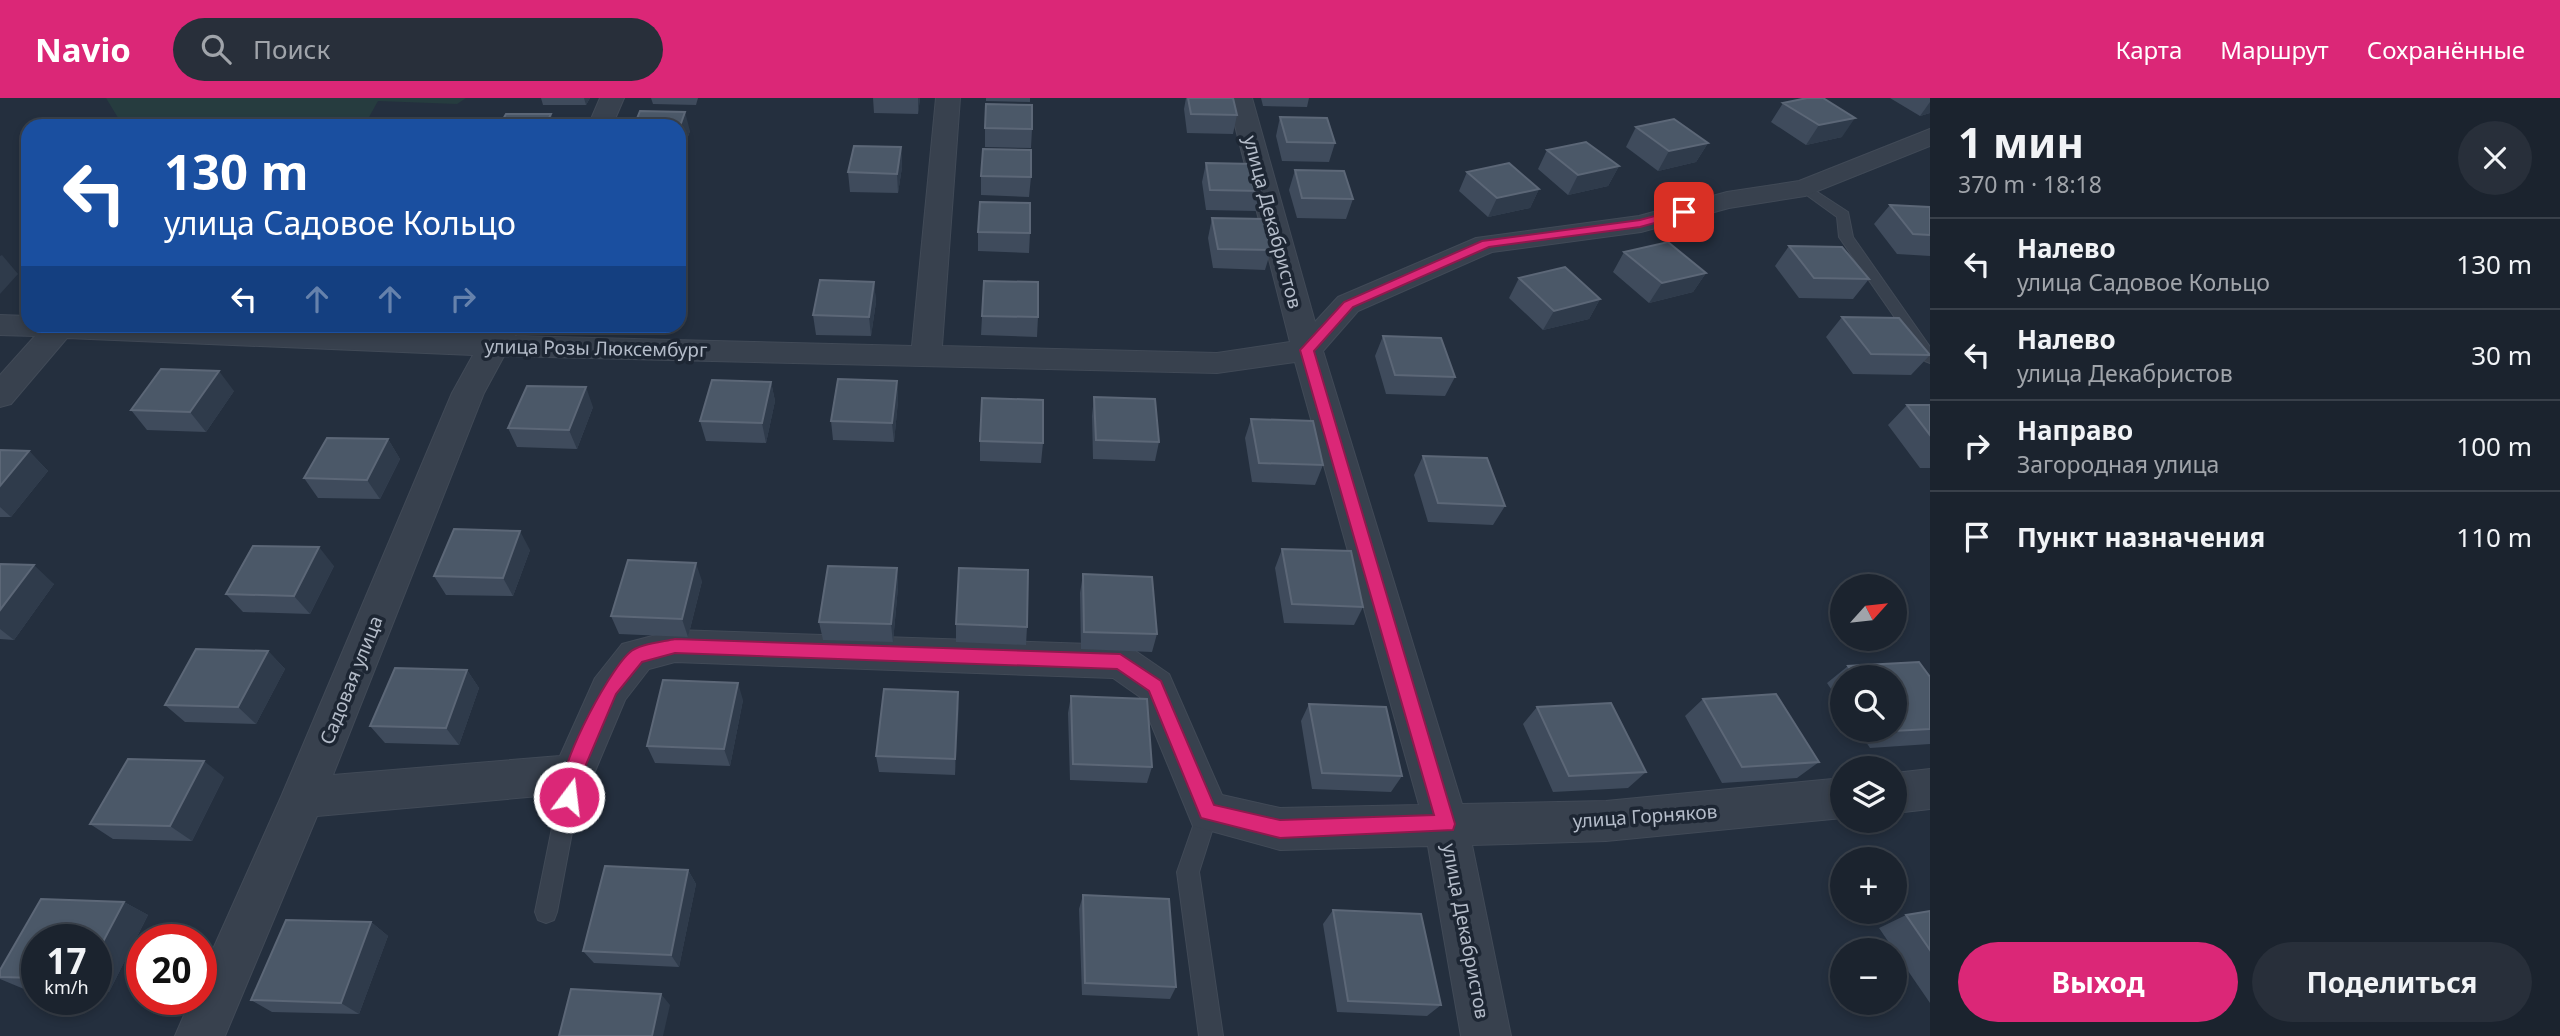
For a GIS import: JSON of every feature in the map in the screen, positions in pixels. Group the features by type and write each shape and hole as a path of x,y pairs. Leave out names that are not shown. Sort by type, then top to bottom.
{"street":[{"path":"603,119 612,98"},
{"path":"926,356 948,98"},
{"name":"улица Декабристов","path":"1240,98 1307,350 1446,824 1486,1036"},
{"path":"1307,350 1348,304 1486,244 1640,224 1727,200 1805,188 1930,137"},
{"name":"улица Розы Люксембург","path":"0,325 21,326"},
{"path":"0,396 55,333"},
{"name":"улица Розы Люксембург","path":"311,333 500,336 926,356 1217,363 1307,350"},
{"name":"Садовая улица","path":"200,1036 303,797 468,393 500,336"},
{"path":"303,797 573,774 609,690 629,664 636,656 675,646 1120,662 1155,686 1208,812"},
{"path":"1907,792 1930,789"},
{"name":"улица Горняков","path":"1208,812 1280,829 1606,821 1830,799"}],"lane":[{"path":"1805,188 1843,215 1846,237 1930,358"},
{"path":"546,912 573,774"},
{"path":"1208,812 1188,872 1211,1036"}],"green space":[{"path":"106,98 466,98 457,104 378,101 368,119 119,119"}],"building":[{"path":"1188,98 1233,98 1237,115 1191,114"},
{"path":"1823,98 1855,118 1819,125 1783,103"},
{"path":"986,104 1032,105 1032,129 985,128"},
{"path":"640,111 685,112 683,119 637,119"},
{"path":"506,114 551,114 548,119 503,119"},
{"path":"1280,117 1327,118 1335,143 1287,142"},
{"path":"1674,119 1708,143 1669,151 1636,127"},
{"path":"1586,142 1619,166 1578,175 1547,150"},
{"path":"854,146 901,147 897,174 848,172"},
{"path":"983,149 1031,150 1031,177 981,176"},
{"path":"1206,163 1255,164 1261,191 1210,190"},
{"path":"1509,163 1539,189 1497,198 1467,172"},
{"path":"1295,170 1344,171 1353,199 1302,198"},
{"path":"980,202 1030,203 1030,233 978,232"},
{"path":"1890,205 1930,207 1930,235 1913,234"},
{"path":"1212,218 1264,219 1271,250 1218,249"},
{"path":"1668,242 1706,273 1662,283 1624,252"},
{"path":"1789,246 1842,247 1869,279 1814,278"},
{"path":"1565,267 1600,299 1554,311 1519,278"},
{"path":"820,280 874,282 869,317 813,315"},
{"path":"984,281 1038,282 1038,317 982,316"},
{"path":"1842,317 1899,318 1930,355 1871,354"},
{"path":"1383,336 1441,338 1455,377 1395,375"},
{"path":"161,369 219,371 190,412 131,410"},
{"path":"838,379 897,381 892,423 831,421"},
{"path":"712,380 771,382 762,423 700,421"},
{"path":"527,386 586,387 569,430 508,428"},
{"path":"1094,397 1155,399 1159,442 1096,440"},
{"path":"982,398 1043,400 1043,443 980,441"},
{"path":"1907,405 1930,405 1930,435"},
{"path":"1251,419 1313,421 1323,465 1259,463"},
{"path":"327,438 388,439 367,480 304,478"},
{"path":"0,450 29,451 0,486"},
{"path":"1423,456 1487,458 1505,506 1438,503"},
{"path":"454,529 520,531 503,578 434,576"},
{"path":"253,546 319,547 294,596 226,594"},
{"path":"1282,549 1351,551 1363,607 1292,604"},
{"path":"628,560 696,563 682,619 611,616"},
{"path":"0,564 34,565 0,610"},
{"path":"828,566 897,568 891,624 819,622"},
{"path":"959,568 1028,570 1027,627 956,624"},
{"path":"1083,574 1152,577 1157,634 1084,632"},
{"path":"196,649 268,651 238,707 165,705"},
{"path":"1919,662 1930,677 1930,729 1907,730 1907,665 1866,665"},
{"path":"395,668 467,670 446,728 370,726"},
{"path":"663,680 738,683 724,749 647,746"},
{"path":"884,689 958,692 955,759 876,756"},
{"path":"1776,694 1819,762 1742,767 1703,699"},
{"path":"1071,696 1147,699 1152,767 1073,764"},
{"path":"1611,703 1646,772 1569,776 1537,707"},
{"path":"1309,704 1386,707 1402,776 1322,773"},
{"path":"128,759 204,761 170,826 90,824"},
{"path":"605,866 688,870 671,955 583,951"},
{"path":"1083,895 1169,899 1176,987 1085,983"},
{"path":"41,899 124,902 112,925 27,924"},
{"path":"1333,910 1421,914 1441,1005 1348,1001"},
{"path":"1930,911 1930,950 1907,916"},
{"path":"286,920 371,922 341,1003 251,1000"},
{"path":"21,934 21,978 0,977 0,970"},
{"path":"571,989 661,994 652,1036 559,1036"}],"route":[{"path":"569,797 573,774 609,690 636,656 675,646 1120,662 1155,686 1208,812 1280,829 1446,824 1307,350 1348,304 1486,244 1640,224 1684,212"}]}
